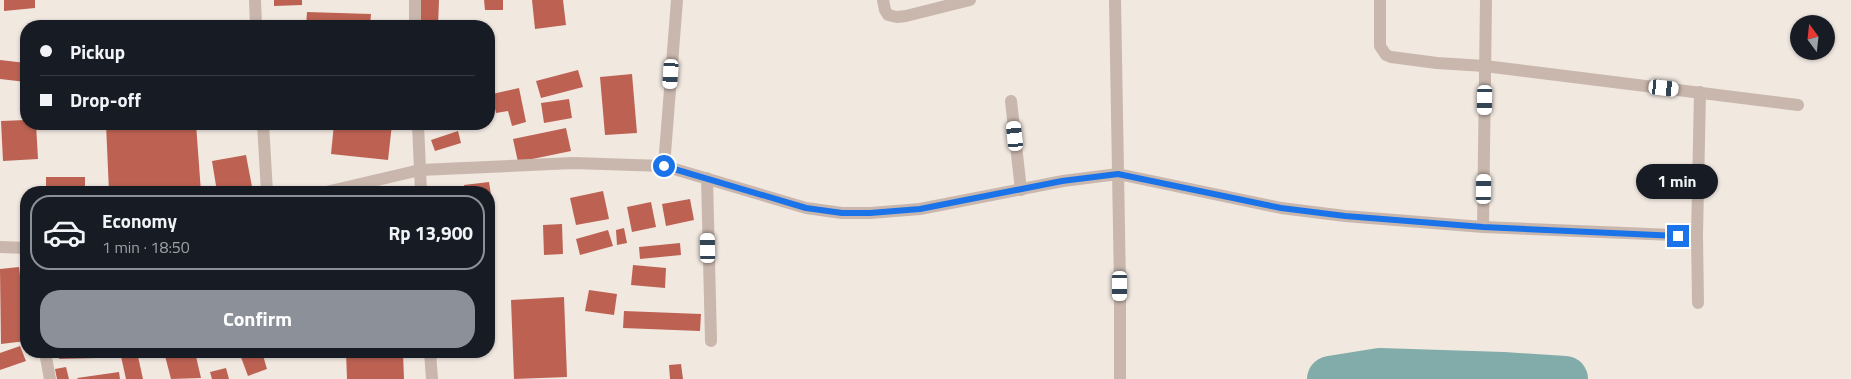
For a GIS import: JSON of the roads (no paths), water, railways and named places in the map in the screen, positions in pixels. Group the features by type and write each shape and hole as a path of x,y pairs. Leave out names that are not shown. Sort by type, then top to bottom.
{"street":[{"path":"255,0 256,20"},
{"path":"415,0 415,20"},
{"path":"664,166 677,0"},
{"path":"883,0 888,15 897,17 970,0"},
{"path":"1115,0 1120,379"},
{"path":"1380,0 1380,46 1386,55 1437,63 1486,66 1798,105"},
{"path":"1483,227 1486,0"},
{"path":"1698,303 1697,236 1700,92"},
{"path":"1012,101 1021,190"},
{"path":"263,130 267,186"},
{"path":"418,130 421,186"},
{"path":"352,186 420,170 573,163 664,166 806,208 842,213 870,213 920,209 1062,181 1118,174 1281,208 1345,216 1483,227 1697,236"},
{"path":"707,178 711,341"},
{"path":"0,247 20,248"},
{"path":"47,358 50,379"},
{"path":"430,358 432,377"}],"waterway":[{"path":"1330,379 1380,371 1565,379"}]}
